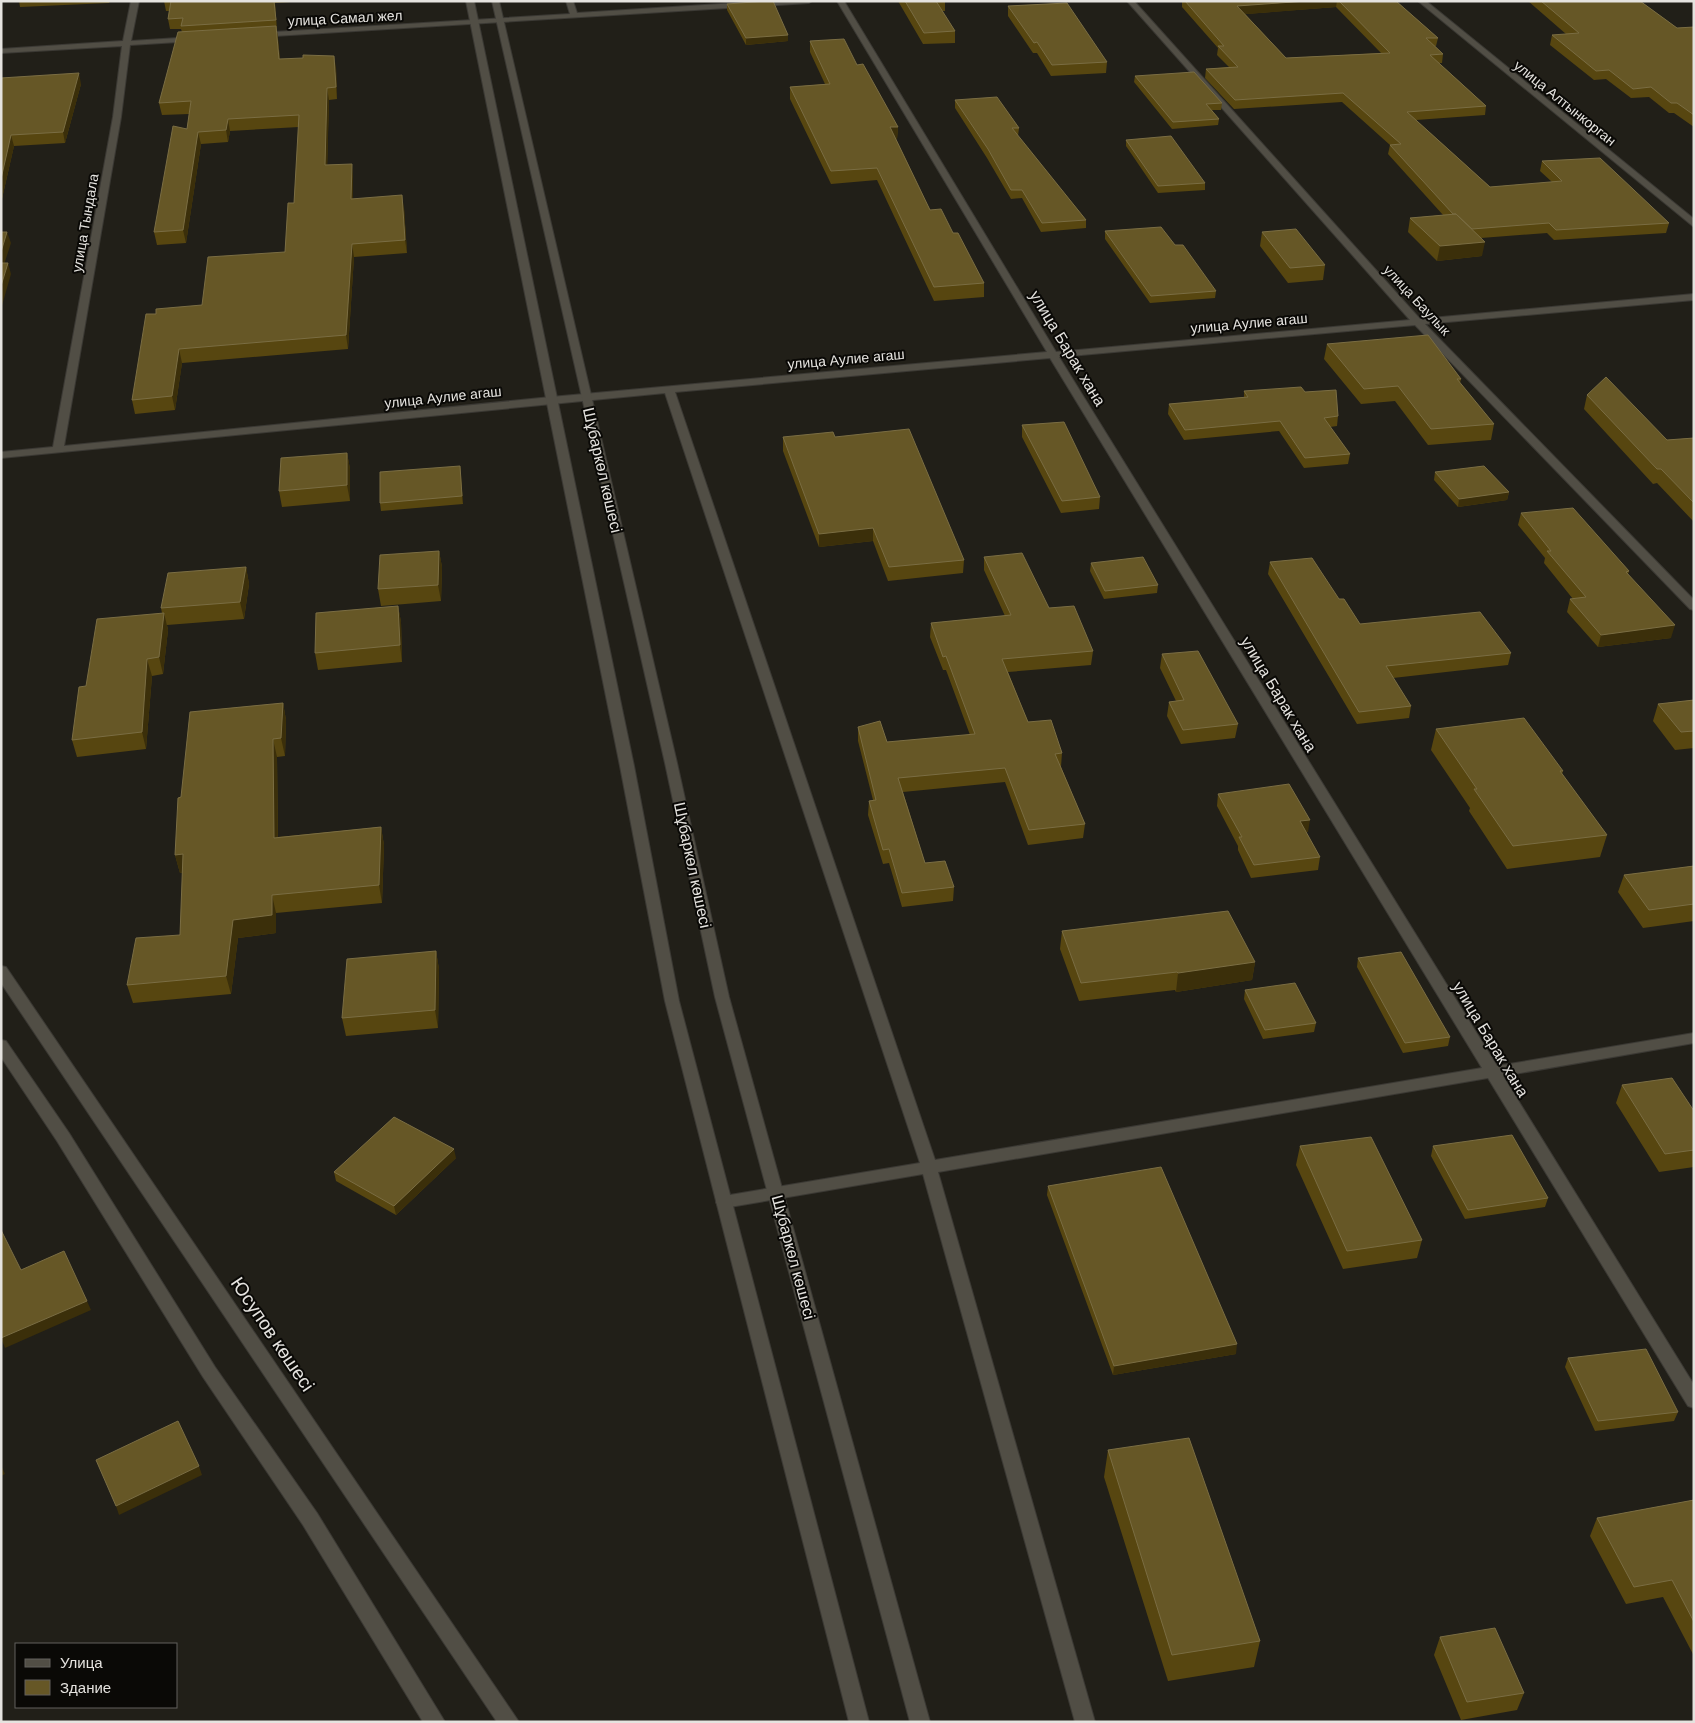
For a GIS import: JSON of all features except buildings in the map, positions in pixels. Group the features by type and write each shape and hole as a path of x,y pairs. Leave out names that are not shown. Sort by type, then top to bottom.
{"street":[{"name":"улица Тындала","path":"58,449 117,117 135,1"},
{"path":"470,1 625,757 672,1001 859,1722"},
{"name":"Шұбаркөл көшесі","path":"495,1 671,763 722,998 777,1193 920,1722"},
{"path":"569,1 574,16"},
{"name":"улица Самал жел","path":"246,36 809,1"},
{"name":"улица Барак хана","path":"840,1 1052,353 1694,1401"},
{"name":"улица Баулык","path":"1130,1 1418,323 1694,607"},
{"name":"улица Алтынкорган","path":"1421,1 1694,224"},
{"path":"1,51 206,38"},
{"name":"улица Аулие агаш","path":"1,455 551,400 1052,353 1418,323 1694,297"},
{"path":"669,389 929,1167 1085,1722"},
{"name":"Юсупов көшесі","path":"1,971 509,1722"},
{"path":"724,1202 1694,1038"},
{"path":"1,1045 64,1137 209,1372 310,1519 434,1722"},
{"path":"848,1682 849,1722"}]}
